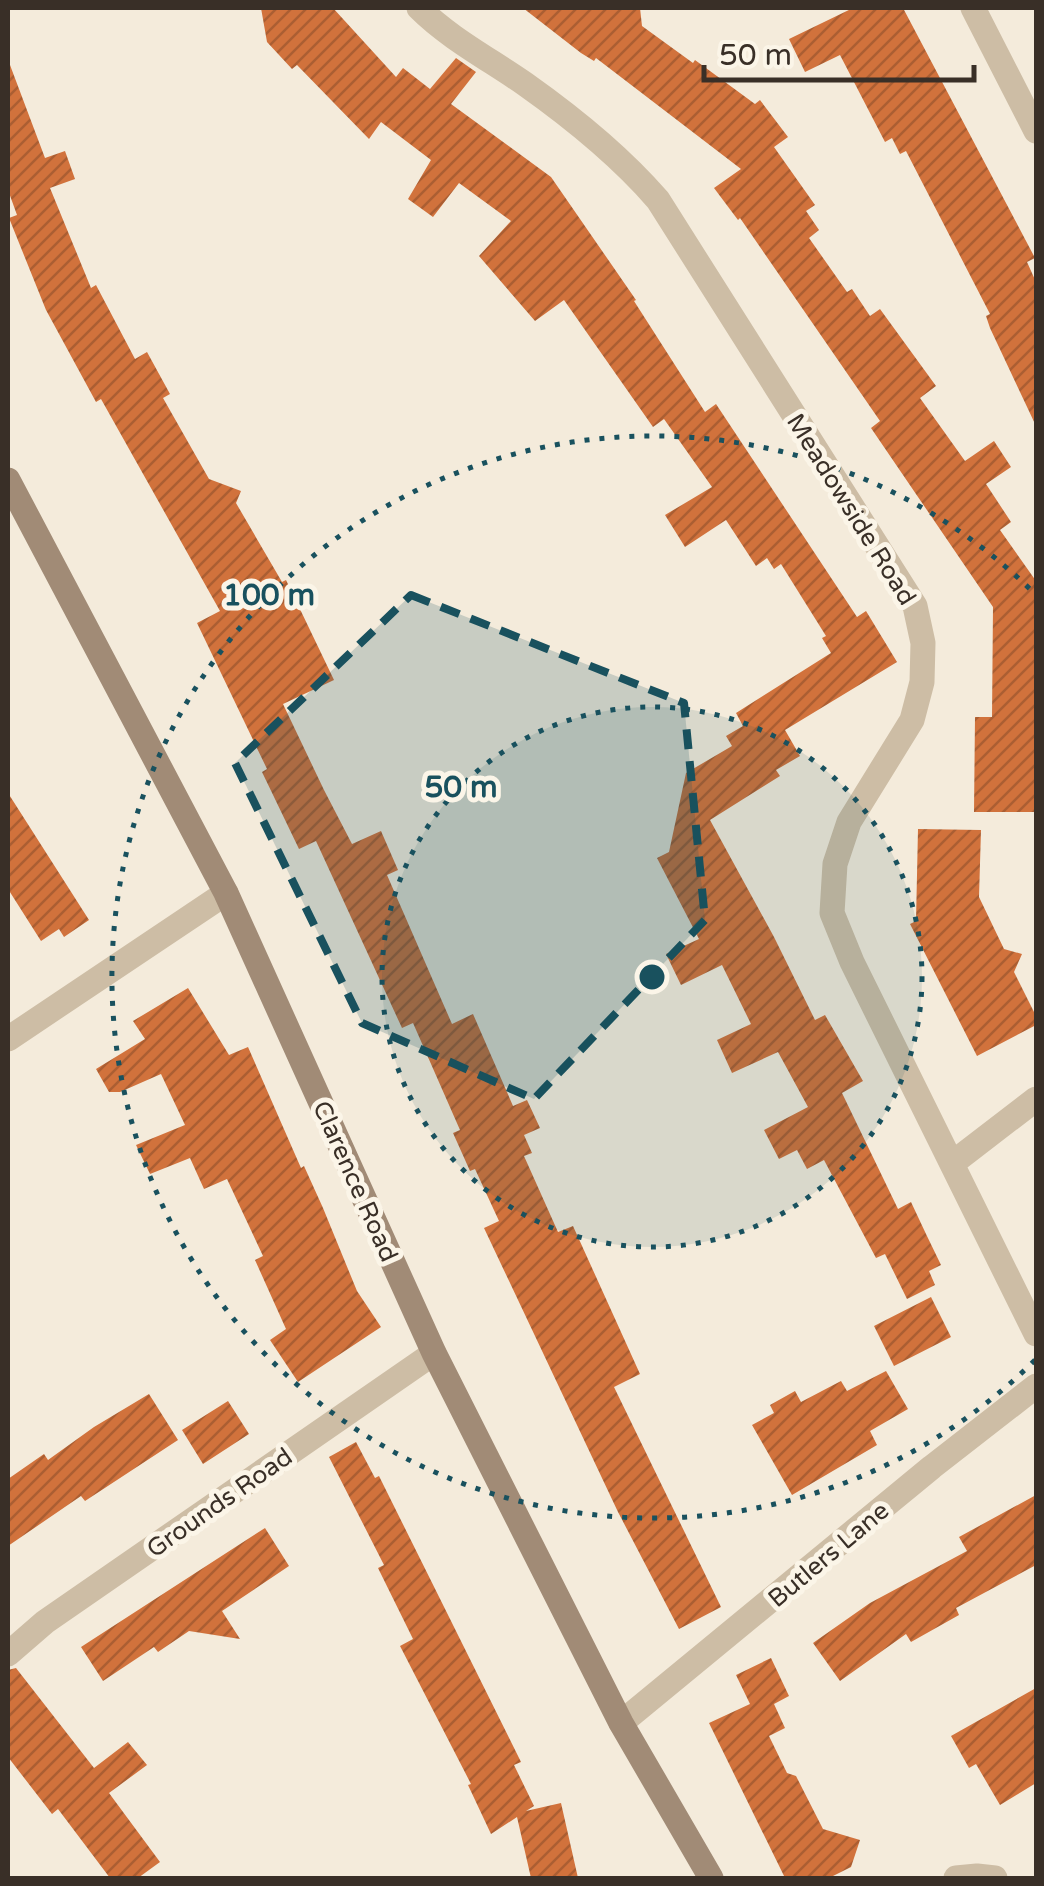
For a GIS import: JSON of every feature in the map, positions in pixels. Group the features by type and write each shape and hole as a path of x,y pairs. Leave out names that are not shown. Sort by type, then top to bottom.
{"street":[{"name":"Meadowside Road","path":"419,8 434,23 528,86 598,140 658,200 915,606 924,642 922,682 912,720 849,822 835,864 832,913 852,962 1036,1334"},
{"path":"973,8 1036,131"},
{"name":"Clarence Road","path":"8,480 226,893 434,1354 620,1723 705,1875"},
{"path":"8,1040 226,893"},
{"path":"954,1162 1036,1099"},
{"name":"Grounds Road","path":"8,1654 45,1622 434,1354"},
{"name":"Butlers Lane","path":"620,1723 932,1466 1036,1386"},
{"path":"956,1878 996,1878"}],"highlighted area":[{"path":"411,595 684,703 705,920 534,1099 362,1023 235,763"}],"building":[{"path":"261,8 333,8 396,77 403,68 430,89 456,58 476,72 451,104 551,177 636,300 705,412 716,404 857,617 866,611 897,662 785,730 800,756 776,770 780,776 710,820 815,1020 825,1015 863,1081 842,1093 898,1209 911,1202 941,1265 929,1271 935,1285 907,1299 885,1254 876,1258 824,1160 807,1169 797,1150 779,1159 764,1130 808,1107 778,1052 732,1073 717,1040 751,1024 722,965 681,985 666,954 699,939 657,858 669,852 686,773 732,746 726,736 743,726 736,713 831,653 822,638 826,636 781,564 774,569 767,558 756,566 726,520 685,547 665,515 712,487 664,419 653,427 564,300 535,321 479,256 511,221 459,183 433,217 408,199 431,160 381,122 369,139 297,65 292,69 267,42"},
{"path":"523,8 640,8 642,26 755,104 760,100 788,137 774,147 815,205 806,211 819,230 809,238 847,292 852,289 870,316 880,309 936,386 920,398 965,461 994,441 1011,467 986,484 1011,522 1000,530 1036,581 1036,812 974,812 975,717 992,717 993,607 871,428 880,421 740,218 714,188 741,169 596,58 594,61 581,53"},
{"path":"853,8 903,8 1035,258 1027,262 1036,282 1036,426 990,328 986,316 990,314 906,151 900,154 892,138 885,142 840,55 805,72 789,39"},
{"path":"10,65 45,158 65,151 75,179 50,188 91,288 96,285 135,359 147,352 170,394 163,398 209,479 241,491 236,503 282,582 286,580 334,680 283,704 324,790 352,844 381,831 398,870 387,875 452,1024 473,1014 513,1106 527,1100 540,1128 524,1135 532,1153 524,1156 558,1232 573,1226 640,1374 614,1387 721,1607 679,1629 618,1512 484,1228 499,1221 453,1133 460,1130 413,1023 402,1028 316,841 299,849 262,772 267,769 197,623 220,611 101,399 96,402 46,310 9,218 17,215 8,190"},
{"path":"8,793 89,920 64,937 59,929 41,941 8,889"},
{"path":"918,829 981,830 979,897 1004,949 1022,954 1014,972 1036,1016 1036,1025 977,1056 910,924 916,921"},
{"path":"188,988 229,1055 248,1047 357,1291 381,1327 298,1382 270,1340 286,1329 255,1260 263,1256 227,1179 204,1189 190,1158 150,1174 136,1145 185,1125 161,1074 120,1092 109,1092 96,1069 145,1039 133,1021"},
{"path":"931,1297 951,1337 894,1366 874,1326"},
{"path":"886,1371 908,1409 870,1431 877,1445 792,1495 752,1425 774,1413 770,1405 795,1391 801,1402 841,1381 847,1391"},
{"path":"149,1394 178,1440 85,1501 81,1496 8,1546 8,1479 44,1454 48,1460"},
{"path":"228,1401 249,1434 203,1464 182,1430"},
{"path":"356,1442 375,1478 379,1476 521,1762 514,1765 534,1806 526,1811 561,1803 578,1878 531,1878 517,1817 491,1834 468,1785 471,1784 400,1646 413,1639 378,1568 384,1565 329,1457"},
{"path":"1036,1495 1036,1565 956,1608 959,1615 911,1642 906,1634 840,1681 813,1643 870,1603 967,1551 959,1537"},
{"path":"265,1528 289,1566 222,1611 240,1639 189,1631 158,1652 154,1647 103,1681 81,1647"},
{"path":"771,1658 789,1696 774,1704 785,1728 769,1736 787,1773 796,1776 823,1829 860,1840 851,1867 829,1878 785,1878 709,1723 750,1704 736,1675"},
{"path":"16,1668 94,1768 128,1742 147,1765 109,1793 160,1862 138,1878 110,1878 58,1809 52,1814 8,1757 8,1670"},
{"path":"1036,1688 1036,1783 1000,1805 976,1764 969,1768 951,1736"}]}
